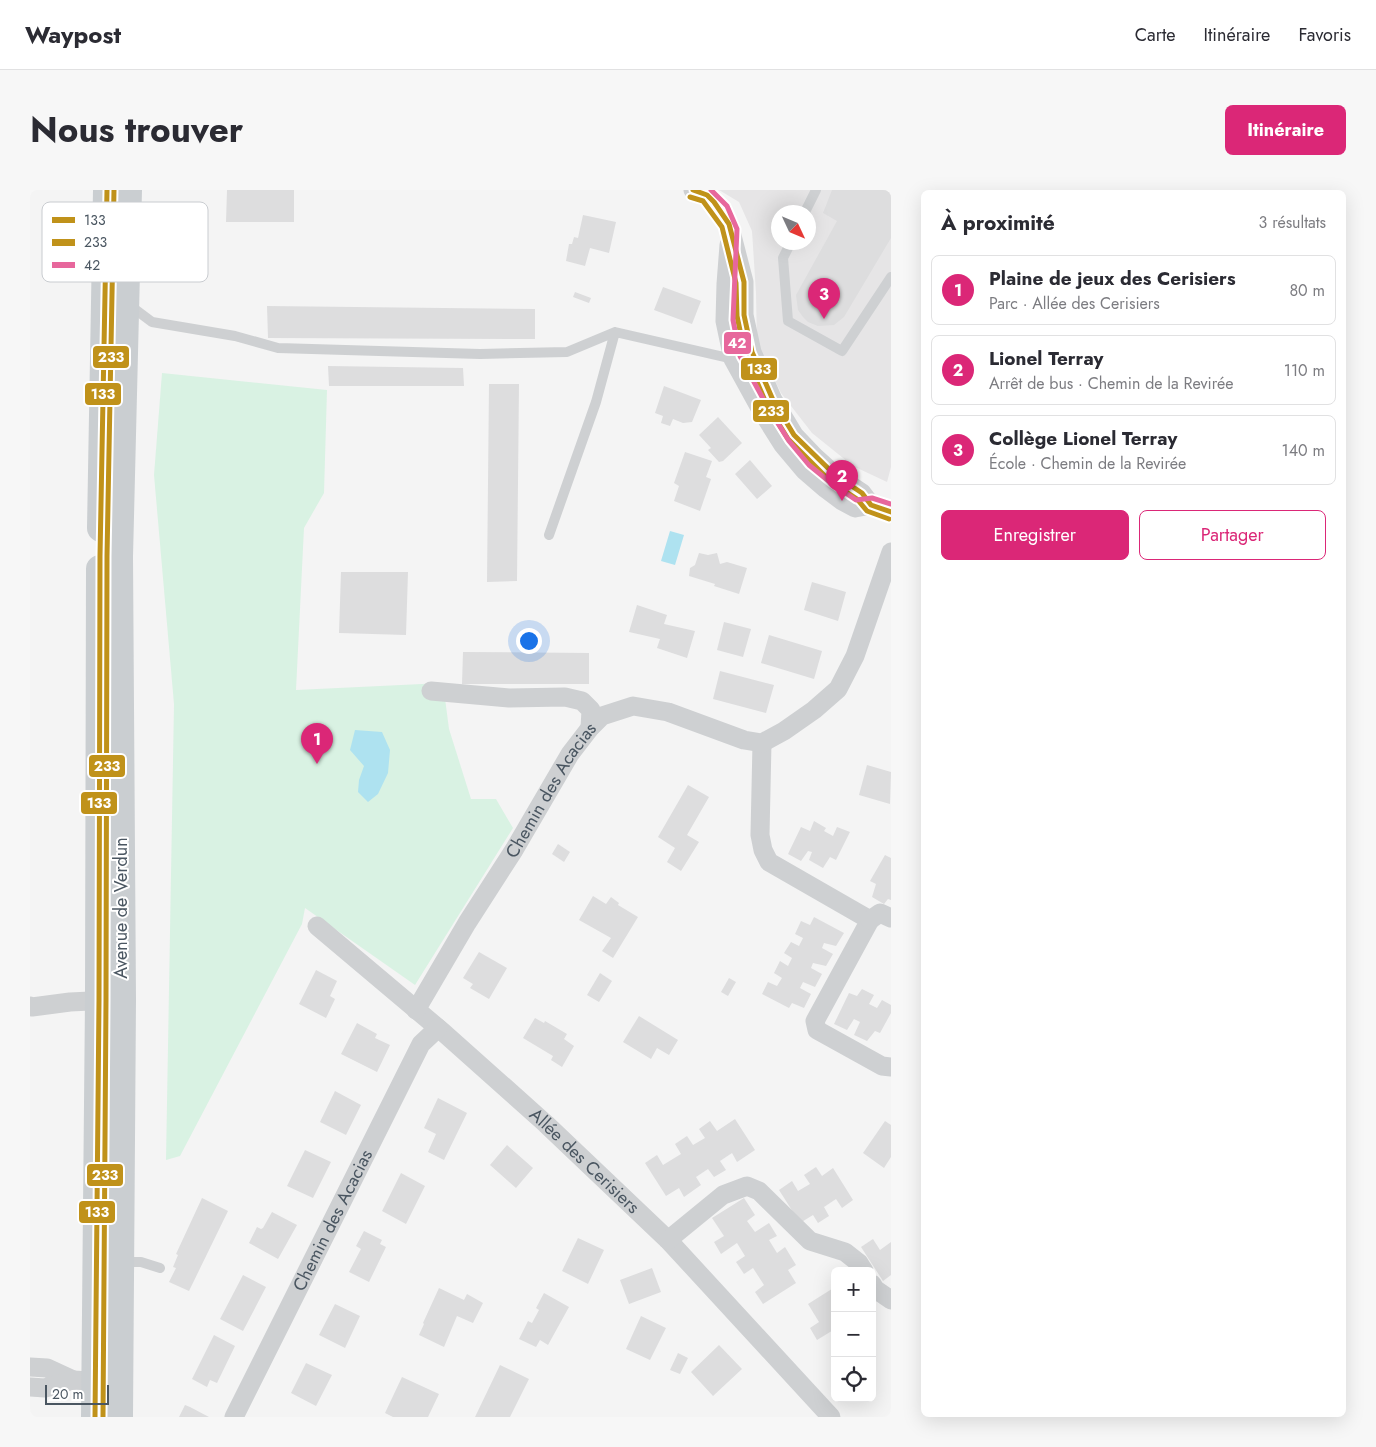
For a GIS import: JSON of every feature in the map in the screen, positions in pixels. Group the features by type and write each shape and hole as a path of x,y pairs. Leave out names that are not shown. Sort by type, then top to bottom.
{"main road":[{"name":"Avenue de Verdun","path":"105,282 100,566 110,1000"},
{"name":"Avenue de Verdun","path":"95,1417 96,1381 108,1264 110,1000 126,282"},
{"name":"Avenue de Verdun","path":"96,1381 119,1417"}],"street":[{"path":"693,190 707,196 714,202 723,214 730,231 744,282 744,315 752,352 773,400 794,434 814,456 835,475 862,493 871,505"},
{"path":"730,231 725,321 733,359 761,410 783,445 804,470 842,501 856,508 871,505 891,512"},
{"path":"870,920 769,862 763,850 760,835 762,742 784,731 814,710 838,689 855,656 891,552"},
{"path":"431,691 509,698 565,697 582,701 591,710 590,728"},
{"name":"Chemin des Acacias","path":"416,1010 570,754 602,716 633,706 668,712 744,740 762,742"},
{"path":"891,918 880,913 870,920 815,1022 817,1030 882,1066 891,1067"},
{"name":"Allée des Cerisiers","path":"317,926 438,1028 546,1124 668,1240 831,1417"},
{"path":"31,1008 110,1000"},
{"name":"Chemin des Acacias","path":"234,1417 421,1044 438,1028"},
{"path":"668,1240 723,1195 747,1186 759,1192 810,1241 844,1252 862,1267"},
{"path":"876,1290 891,1300"},
{"path":"30,1367 47,1368 96,1381"},
{"path":"30,1387 45,1388 96,1381"}],"lane":[{"path":"808,205 816,190"},
{"path":"787,250 783,258 788,321 842,351 891,277"},
{"path":"126,303 152,322 235,336 278,348 480,354 567,352 615,332 733,359 752,352"},
{"path":"548,535 596,402 615,332"},
{"path":"108,1264 141,1262 160,1268"}],"shaded area":[{"path":"719,190 891,190 891,467 887,482 853,466 812,433 781,393 757,344 752,231 739,202"}],"green space":[{"path":"162,373 327,390 324,493 304,528 296,690 443,683 449,729 471,799 496,799 513,828 415,985 305,908 302,924 180,1156 166,1160 174,704 154,475"}],"water":[{"path":"670,531 684,535 675,565 661,561"},
{"path":"355,730 382,732 390,750 388,773 378,794 368,802 358,792 359,780 364,766 350,750"}],"building":[{"path":"227,190 294,190 294,222 226,222"},
{"path":"832,190 891,190 891,238 844,317 834,325 818,326 808,322 798,310 796,295 837,221 823,213"},
{"path":"583,215 616,222 609,253 590,248 585,266 566,261 569,244 572,244 574,237 578,238"},
{"path":"663,287 701,301 692,324 654,310"},
{"path":"575,292 591,298 589,303 573,297"},
{"path":"267,306 535,309 535,339 268,338"},
{"path":"328,366 463,368 464,386 329,386"},
{"path":"489,384 519,384 517,581 487,582"},
{"path":"664,386 701,400 692,422 683,423 673,419 670,426 661,423 663,416 655,413"},
{"path":"718,417 742,443 723,461 719,462 708,450 711,448 699,435"},
{"path":"685,452 712,461 706,477 711,479 700,511 674,501 679,486 674,483"},
{"path":"750,460 772,486 757,499 735,474"},
{"path":"699,553 708,555 717,553 720,564 727,562 747,568 739,594 689,576 690,568 695,565"},
{"path":"341,572 408,572 406,635 339,633"},
{"path":"812,582 846,592 838,621 804,610"},
{"path":"637,605 667,615 664,624 695,631 687,658 657,648 660,639 629,632"},
{"path":"724,622 751,629 743,657 717,650"},
{"path":"769,635 822,651 814,679 761,663"},
{"path":"463,652 589,653 589,684 462,684"},
{"path":"720,671 774,685 766,713 713,699"},
{"path":"867,765 891,772 890,804 859,795"},
{"path":"688,785 709,797 687,835 699,842 681,871 667,862 675,848 658,837"},
{"path":"814,821 826,828 824,831 833,836 837,827 850,832 836,860 830,857 823,868 809,860 812,852 808,851 801,861 788,854 801,827 810,831"},
{"path":"558,844 570,852 564,862 552,854"},
{"path":"885,855 891,858 891,900 888,899 884,904 872,897 876,884 870,881"},
{"path":"593,896 606,904 611,897 619,903 618,905 638,917 613,958 602,951 611,938 579,920"},
{"path":"814,917 844,933 836,946 824,943 822,948 833,954 826,966 813,963 811,968 822,974 815,987 803,982 800,988 811,994 804,1008 792,1003 789,1008 762,994 768,982 777,986 782,978 774,973 780,961 788,966 792,958 784,953 791,942 799,946 803,938 795,934 801,921 810,925"},
{"path":"479,952 507,968 489,999 470,988 473,984 463,978"},
{"path":"316,970 337,981 330,996 335,999 326,1018 299,1004"},
{"path":"600,973 612,981 599,1002 587,995"},
{"path":"729,978 736,982 728,996 721,992"},
{"path":"862,989 874,995 869,1004 877,1008 882,1000 891,1005 891,1013 880,1033 875,1031 867,1041 854,1035 860,1022 854,1019 847,1030 834,1024 849,993 857,996"},
{"path":"639,1016 678,1040 669,1055 657,1048 651,1059 623,1042"},
{"path":"535,1018 544,1023 545,1021 567,1034 564,1039 574,1046 562,1067 551,1060 553,1056 523,1038"},
{"path":"357,1023 377,1034 375,1038 390,1045 377,1072 341,1054"},
{"path":"335,1091 361,1105 346,1135 320,1122"},
{"path":"438,1098 467,1113 444,1160 428,1152 436,1134 424,1128"},
{"path":"735,1119 755,1150 737,1162 732,1153 720,1161 726,1170 714,1177 708,1169 696,1177 701,1185 684,1197 679,1188 666,1196 645,1163 657,1155 663,1165 681,1154 675,1144 687,1136 693,1145 705,1138 699,1129 710,1121 717,1131"},
{"path":"885,1121 891,1125 891,1157 884,1168 863,1153"},
{"path":"507,1145 533,1168 516,1188 490,1165"},
{"path":"305,1150 331,1162 313,1198 287,1186"},
{"path":"816,1167 822,1176 833,1168 853,1200 842,1208 836,1199 824,1207 829,1216 818,1223 813,1215 800,1223 779,1190 792,1181 798,1191 810,1184 804,1175"},
{"path":"401,1173 425,1186 406,1224 382,1211"},
{"path":"202,1198 228,1211 189,1291 169,1282 176,1268 173,1267 178,1255 176,1254"},
{"path":"744,1198 755,1215 747,1221 755,1232 769,1223 777,1236 769,1240 777,1253 785,1247 796,1265 788,1270 796,1283 763,1304 755,1292 764,1285 753,1268 744,1274 736,1262 745,1256 737,1243 721,1254 714,1242 724,1236 712,1218"},
{"path":"272,1212 297,1225 278,1259 249,1243 257,1227 263,1228"},
{"path":"364,1231 382,1240 380,1244 386,1247 369,1282 349,1272 361,1249 356,1246"},
{"path":"578,1238 604,1250 588,1284 562,1271"},
{"path":"873,1239 880,1250 891,1242 891,1275 883,1281 876,1267 874,1267 861,1247"},
{"path":"652,1268 661,1292 629,1304 620,1280"},
{"path":"243,1275 266,1287 243,1331 220,1319"},
{"path":"439,1288 464,1300 467,1294 483,1303 473,1323 457,1316 444,1347 419,1335"},
{"path":"831,1290 831,1331 817,1340 810,1328 819,1322 808,1304"},
{"path":"544,1293 569,1307 548,1345 540,1340 536,1347 519,1339 528,1321 532,1323 539,1310 536,1308"},
{"path":"335,1304 360,1316 345,1348 319,1335"},
{"path":"641,1316 666,1328 650,1360 626,1349"},
{"path":"214,1335 235,1346 217,1383 210,1380 207,1387 192,1379"},
{"path":"719,1345 742,1369 713,1396 691,1372"},
{"path":"678,1353 688,1358 680,1374 670,1370"},
{"path":"306,1363 332,1375 316,1406 291,1393"},
{"path":"500,1365 529,1379 510,1417 475,1417"},
{"path":"402,1377 439,1394 428,1417 393,1417 385,1413"},
{"path":"185,1405 190,1407 209,1417 179,1417"}],"transit line":[{"name":"133","path":"107,190 107,202"},
{"name":"233","path":"114,190 114,202"},
{"name":"133","path":"693,190 707,195 729,224 744,282 744,315 752,352 773,400 794,435 835,475 862,493 871,505 891,512"},
{"name":"42","path":"711,190 727,206 737,229 733,320 740,356 767,406 789,441 809,465 831,483 856,500 872,498 891,504"},
{"name":"233","path":"690,197 703,201 722,227 736,283 737,316 745,354 766,403 788,439 830,481 857,499 867,511 889,519"},
{"name":"133","path":"95,1417 99,1000 100,556 105,282"},
{"name":"233","path":"103,1417 107,556 112,282"}],"place":[{"name":"Collège Lionel Terray","path":"824,319"},
{"name":"Lionel Terray","path":"842,501"},
{"name":"Plaine de jeux des Cerisiers","path":"317,764"}]}
